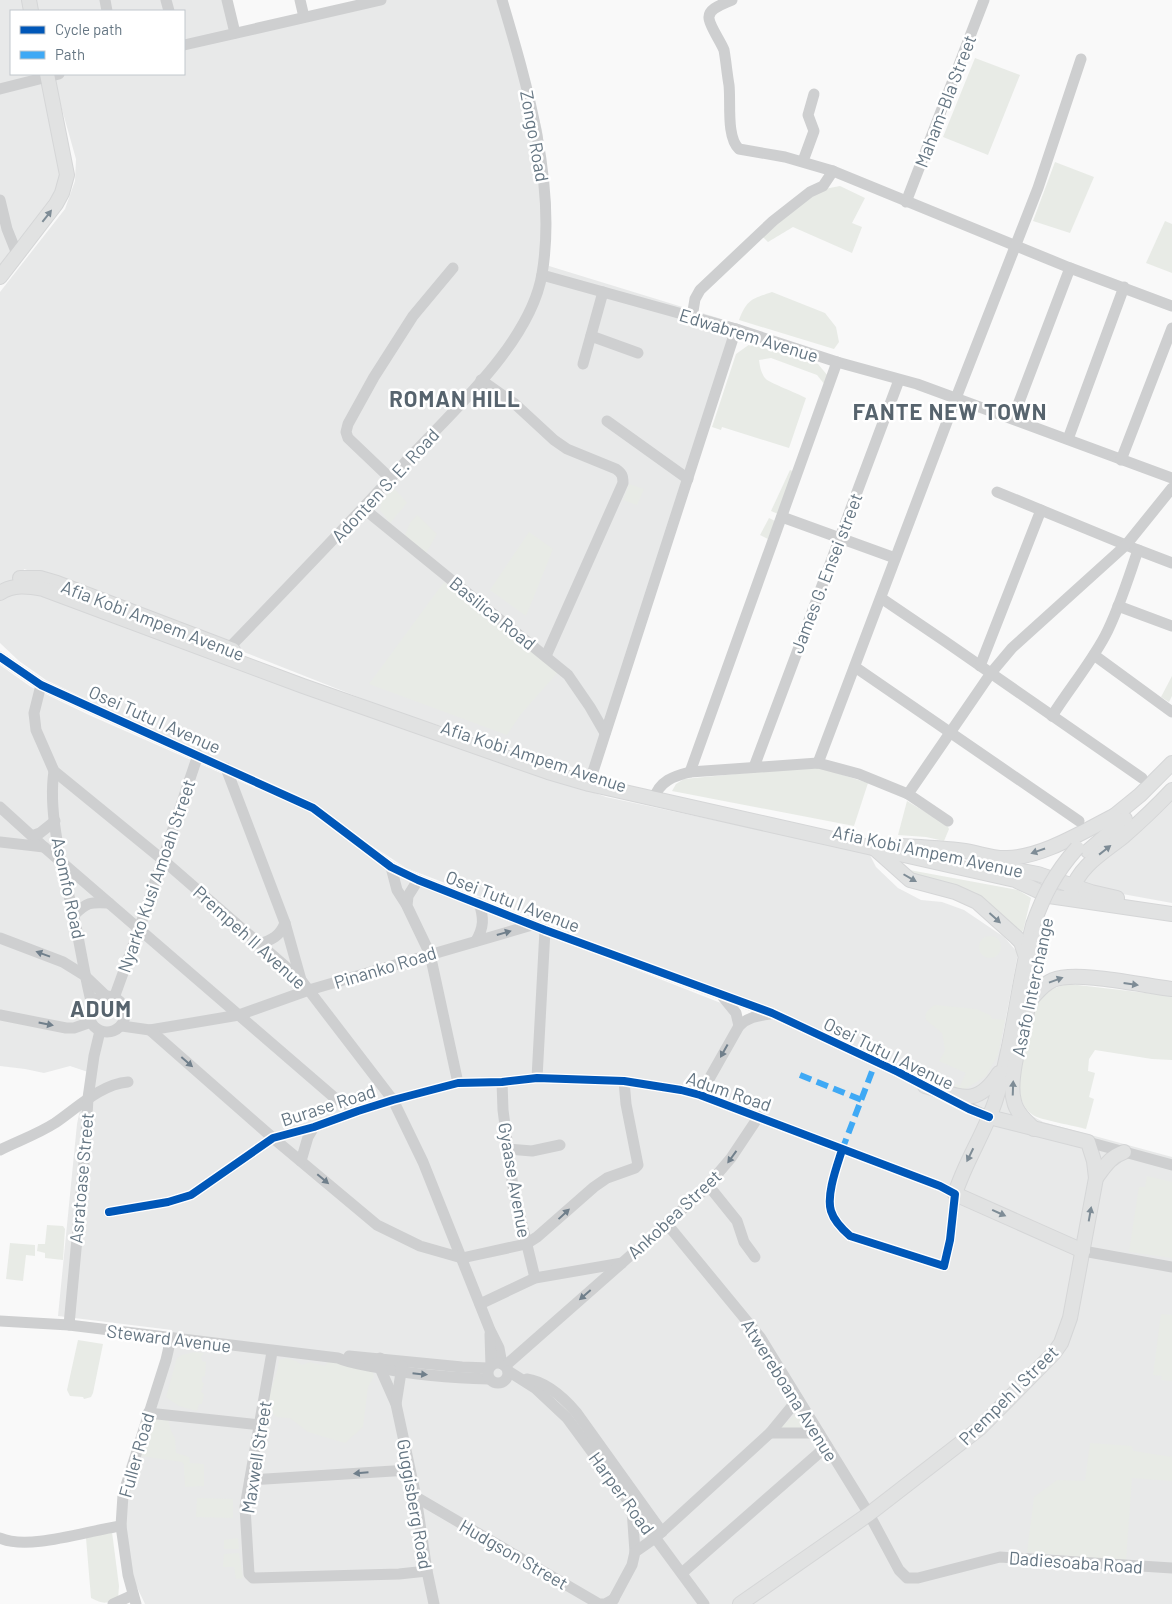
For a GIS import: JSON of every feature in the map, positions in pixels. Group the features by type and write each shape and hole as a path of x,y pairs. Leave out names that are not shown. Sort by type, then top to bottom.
{"main road":[{"path":"0,277 56,204 62,193 67,175 51,75"},
{"name":"Afia Kobi Ampem Avenue","path":"2,588 26,578 40,578 57,583 226,652 591,780 1014,880 1049,896 1172,914"},
{"path":"1082,849 1142,798 1172,763"},
{"path":"900,846 934,847 1005,858 1040,852 1114,816 1172,777"},
{"path":"1063,899 1070,893 1085,866 1123,836 1172,790"},
{"name":"Afia Kobi Ampem Avenue","path":"655,795 1038,874 1114,897 1172,907"},
{"path":"1082,849 1114,816"},
{"path":"874,847 910,880 955,892 976,902 1021,942 1025,954"},
{"name":"Asafo Interchange","path":"1035,1129 1018,1111 1013,1096 1017,1029 1025,954 1042,900 1057,872 1082,849"},
{"name":"Asafo Interchange","path":"955,1194 960,1176 989,1117 1004,1064 1030,1000 1038,939 1046,914 1065,874 1082,849"},
{"path":"1030,1000 1053,980 1074,976 1172,989"},
{"path":"925,1086 966,1097 975,1096 983,1092 990,1085 1004,1064"},
{"name":"Osei Tutu I Avenue","path":"989,1117 1088,1142"},
{"name":"Prempeh I Street","path":"740,1604 868,1514 980,1428 1054,1353 1067,1330 1096,1178 1094,1161 1088,1142"},
{"path":"1096,1178 1108,1160 1124,1152"},
{"name":"Adum Road","path":"955,1194 1083,1251"}],"street":[{"path":"227,0 235,33"},
{"path":"300,0 304,17"},
{"path":"185,46 381,0"},
{"name":"Zongo Road","path":"502,0 524,74 540,159 545,198 542,275"},
{"path":"732,0 713,9 709,20 723,49 729,87 731,133 733,142 739,149 803,161 833,171 1070,268 1172,306"},
{"name":"Maham-Bla Street","path":"906,202 984,0"},
{"path":"818,763 956,398 1038,188 1081,59"},
{"path":"0,89 51,75"},
{"path":"803,161 814,131 808,115 814,94"},
{"path":"692,317 696,296 700,290 773,221 810,192 823,186 833,171"},
{"path":"0,202 7,229 17,254"},
{"path":"391,479 348,438 346,432 348,424 374,377 414,316 453,268"},
{"path":"1013,418 1070,268"},
{"name":"Edwabrem Avenue","path":"542,275 736,329 956,398 1172,478"},
{"name":"Adonten S. E. Road","path":"226,652 391,479 498,361 522,328 537,293 542,275"},
{"path":"1068,439 1124,287"},
{"path":"583,364 603,292"},
{"path":"1121,460 1172,328"},
{"path":"591,780 736,329"},
{"path":"591,336 638,353"},
{"path":"690,772 837,362"},
{"path":"481,380 515,404 554,440 567,449 616,469 623,477 623,483 546,656"},
{"name":"James G. Ensei street","path":"754,767 899,380"},
{"path":"607,421 688,479"},
{"path":"908,794 991,673 1012,648 1126,545 1172,488"},
{"path":"997,492 1172,563"},
{"name":"Basilica Road","path":"363,508 546,656 574,681 605,733"},
{"path":"980,666 1041,510"},
{"path":"782,518 895,558"},
{"path":"1052,716 1094,655 1112,622 1138,550"},
{"path":"881,598 1142,778"},
{"path":"1118,606 1172,626"},
{"path":"0,650 4,660"},
{"path":"1094,655 1172,712"},
{"name":"Osei Tutu I Avenue","path":"4,660 41,685 313,808 391,867 418,880 545,930 772,1013 989,1117"},
{"path":"855,667 1079,822"},
{"name":"Prempeh II Avenue","path":"41,685 34,713 36,730 54,771 163,860 301,980 393,1100 423,1162 490,1330 499,1348 498,1370"},
{"path":"590,707 612,712"},
{"name":"Nyarko Kusi Amoah Street","path":"110,997 139,929 198,755"},
{"path":"655,795 669,779 690,772 818,763 859,774 908,794 948,821"},
{"path":"226,768 285,923 301,980"},
{"name":"Asomfo Road","path":"54,771 51,788 55,821 82,955 84,975 92,1005"},
{"path":"0,807 336,1099 358,1110"},
{"path":"2,842 12,835 15,829 14,820"},
{"path":"32,836 40,833 55,821"},
{"path":"2,842 44,847"},
{"path":"391,867 397,890 406,904 430,954 458,1083"},
{"path":"406,904 408,896 418,880"},
{"path":"74,915 85,905 93,902 109,903"},
{"path":"476,941 482,931 484,921 480,903"},
{"path":"259,944 270,941 282,932 285,923"},
{"name":"Pinanko Road","path":"122,1026 150,1030 239,1015 310,990 532,925"},
{"path":"537,1078 545,930"},
{"path":"0,938 63,962 84,975 110,997 122,1003 125,1020 122,1026 111,1032 95,1027 66,1028 0,1015"},
{"path":"722,996 736,1013 739,1026"},
{"path":"95,1027 90,1011 92,1005 96,1000 110,997"},
{"path":"700,1095 739,1026 751,1017 772,1013"},
{"name":"Asratoase Street","path":"69,1325 85,1152 88,1098 94,1056 95,1027"},
{"path":"150,1030 273,1138 378,1225 420,1246 462,1258 526,1244 550,1227 601,1182 638,1165 626,1104 624,1082"},
{"name":"Adum Road","path":"393,1100 458,1083 502,1082 537,1078 624,1082 672,1088 700,1095 759,1116 842,1150 940,1186 955,1194"},
{"path":"0,1150 54,1124 88,1098 120,1083 128,1082"},
{"name":"Gyaase Avenue","path":"502,1082 507,1150 513,1187 535,1278"},
{"path":"336,1099 336,1120"},
{"name":"Burase Road","path":"109,1212 168,1202 191,1194 273,1138 314,1127 358,1110 393,1100"},
{"name":"Ankobea Street","path":"480,1304 535,1278 622,1263 708,1185 731,1158 759,1116"},
{"name":"Burase Road","path":"301,1160 308,1137 314,1127"},
{"name":"Osei Tutu I Avenue","path":"1088,1142 1172,1165"},
{"path":"507,1150 532,1150 560,1145"},
{"path":"842,1150 830,1198 830,1209 842,1229 850,1236 944,1266 950,1240 955,1194"},
{"path":"708,1185 737,1221 744,1242 755,1257"},
{"name":"Atwereboana Avenue","path":"667,1224 752,1326 868,1514"},
{"path":"1083,1251 1172,1267"},
{"path":"535,1388 498,1370 622,1263"},
{"name":"Steward Avenue","path":"0,1320 69,1325 272,1352 338,1358 347,1362 498,1370"},
{"name":"Fuller Road","path":"134,1599 128,1575 121,1526 123,1495 166,1360 171,1338"},
{"name":"Maxwell Street","path":"272,1352 245,1507 249,1574 253,1578 399,1574 427,1571"},
{"name":"Guggisberg Road","path":"380,1363 396,1404 416,1497 434,1604"},
{"name":"Guggisberg Road","path":"396,1404 402,1366"},
{"name":"Harper Road","path":"498,1370 520,1378 535,1388 567,1418 631,1506 659,1535 704,1604"},
{"path":"520,1378 534,1380 544,1385 559,1394 572,1407 659,1535"},
{"path":"635,1552 659,1535 770,1432 798,1399"},
{"path":"148,1412 260,1425"},
{"path":"770,1432 819,1433"},
{"path":"682,1573 827,1446"},
{"path":"250,1480 409,1470"},
{"name":"Hudgson Street","path":"416,1497 599,1604 612,1602"},
{"path":"612,1602 632,1565 635,1552 634,1523 631,1506"},
{"name":"Dadiesoaba Road","path":"868,1514 899,1570 907,1578 918,1578 1000,1557 1172,1568"},
{"path":"0,1538 6,1541 39,1542 121,1526"},
{"path":"113,1604 134,1599"}],"shaded area":[{"path":"0,0 24,0 26,10 10,10 10,75 41,75 61,180 55,198 0,265"},
{"path":"34,0 229,0 237,29 367,0 507,0 542,130 551,207 549,266 741,325 595,774 396,712 40,574 24,569 21,578 0,584 0,292 65,209 75,181 76,159 52,75 185,75 185,10 36,10"},
{"path":"975,58 1020,75 988,155 943,137"},
{"path":"1055,162 1094,177 1070,233 1033,221"},
{"path":"840,186 865,198 852,223 862,227 852,253 793,227 768,242 763,237 814,191"},
{"path":"1165,221 1172,224 1172,273 1146,263"},
{"path":"772,292 825,313 836,327 839,342 834,349 739,320 751,301"},
{"path":"750,344 818,364 828,376 825,385 817,375 771,358 759,360 760,368 766,379 806,398 789,448 722,427 721,430 712,427 736,354"},
{"path":"790,470 795,472 778,514 771,511"},
{"path":"629,484 644,489 637,505 623,500"},
{"path":"393,487 407,503 390,523 380,510 381,502"},
{"path":"417,515 437,534 426,553 405,535 410,523"},
{"path":"769,518 775,521 768,539 760,535"},
{"path":"529,532 553,549 526,616 490,590"},
{"path":"444,582 558,672 521,714 507,735 369,684"},
{"path":"31,590 606,797 869,853 876,867 898,888 921,900 942,902 964,910 1004,937 1018,953 1000,1050 1023,1058 1018,1080 1017,1097 1023,1111 1043,1122 1172,1157 1172,1604 145,1604 134,1581 125,1534 128,1486 168,1361 172,1330 58,1316 77,1124 88,1072 70,1066 44,1073 0,1066 0,665 31,687 89,715 309,812 370,857 578,947 726,1005 735,1022 767,1007 566,932 406,868 365,841 325,811 298,795 46,680 19,661 0,643 0,600 5,596"},
{"path":"1172,676 1172,696 1169,702 1161,697"},
{"path":"797,768 821,768 868,783 854,826 672,791 676,784 684,779"},
{"path":"1172,795 1172,903 1084,887 1083,872"},
{"path":"907,801 947,825 949,829 944,841 926,837 898,835"},
{"path":"904,869 1018,890 1031,898 1023,931 1021,933 983,901 923,881"},
{"path":"990,936 998,939 1001,947 998,955 990,958 982,955 979,947 982,939"},
{"path":"1069,984 1172,996 1172,1060 1152,1059 1095,1050 1089,1059 1088,1071 1095,1073 1089,1097 1094,1099 1086,1129 1033,1115 1023,1103 1018,1088 1033,1009 1040,998 1048,992"},
{"path":"935,1005 976,1009 990,1015 992,1019 1005,1020 998,1055 986,1076 962,1091 955,1089 955,1084 960,1086 966,1073 939,1061 945,1049 942,1033 926,1020 928,1011"},
{"path":"1147,1176 1172,1182 1172,1258 1129,1252 1139,1187 1145,1187"},
{"path":"47,1225 63,1226 65,1229 63,1260 45,1258 45,1253 37,1251 38,1244 45,1244"},
{"path":"10,1243 35,1245 35,1256 26,1255 23,1281 6,1279"},
{"path":"1161,1314 1172,1315 1172,1381 1161,1380 1162,1376 1153,1375"},
{"path":"78,1340 103,1344 93,1393 91,1397 84,1399 83,1397 70,1396 67,1390"},
{"path":"194,1352 204,1353 201,1356 202,1361 206,1362 205,1376 202,1377 204,1384 201,1392 204,1394 202,1404 199,1404 197,1411 179,1406 166,1397 177,1358"},
{"path":"287,1358 302,1365 310,1362 325,1366 329,1360 372,1371 374,1376 368,1387 363,1427 345,1443 308,1432 290,1418 277,1417 265,1407 279,1360"},
{"path":"797,1413 806,1430 778,1430"},
{"path":"151,1418 168,1419 175,1438 176,1453 189,1457 190,1463 204,1464 204,1486 185,1487 184,1465 182,1462 141,1456"},
{"path":"1090,1443 1132,1446 1133,1451 1172,1457 1172,1481 1132,1478 1126,1561 1027,1552 1034,1497 1057,1480 1085,1481"},
{"path":"197,1498 233,1499 233,1518 196,1517"},
{"path":"112,1532 119,1586 118,1599 101,1602 91,1598 86,1538"},
{"path":"238,1538 239,1549 224,1549 224,1540"},
{"path":"239,1553 243,1578 236,1579 234,1567 223,1567 224,1554"}],"marked path":[{"path":"842,1150 876,1061"},
{"path":"800,1075 862,1100"}],"cycle path":[{"path":"0,657 41,685 313,808 391,867 418,880 545,930 772,1013 989,1117"},
{"path":"109,1212 168,1202 191,1195 273,1138 314,1127 393,1100 458,1083 502,1082 537,1078 624,1081 700,1095 940,1186 955,1194 950,1240 944,1266 850,1236 841,1228 832,1215 830,1197 842,1150"}],"district":[{"name":"ROMAN HILL","path":"455,398"},
{"name":"FANTE NEW TOWN","path":"950,411"},
{"name":"ADUM","path":"101,1008"}]}
